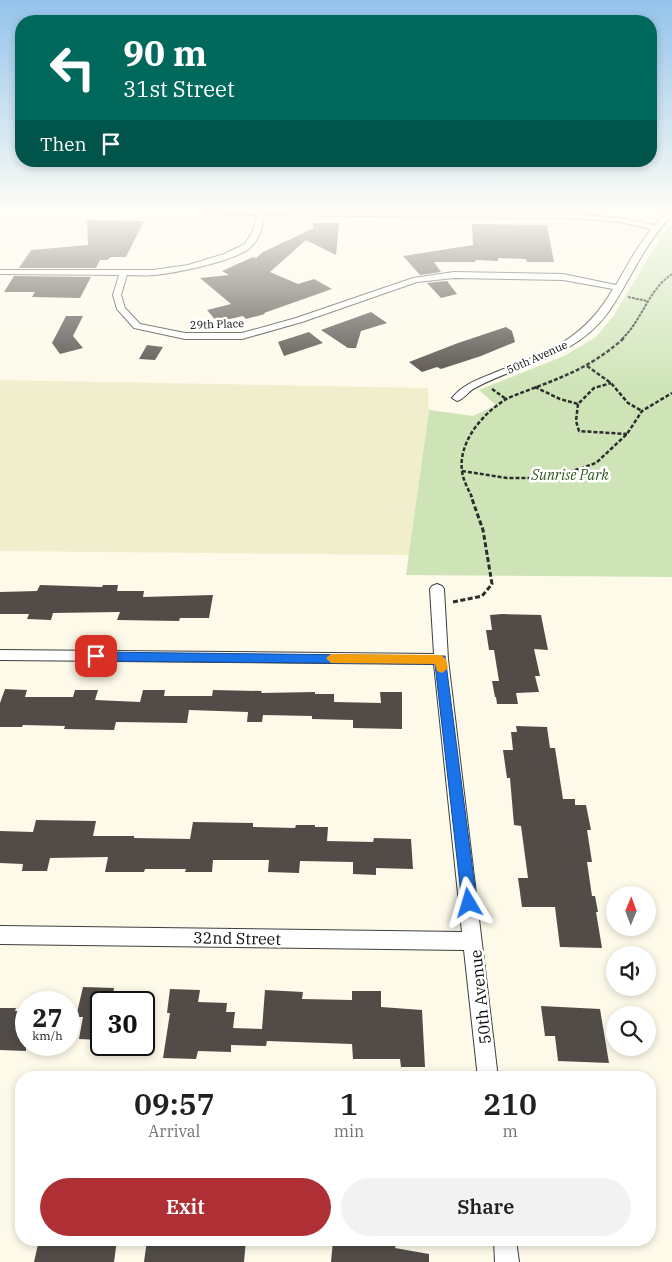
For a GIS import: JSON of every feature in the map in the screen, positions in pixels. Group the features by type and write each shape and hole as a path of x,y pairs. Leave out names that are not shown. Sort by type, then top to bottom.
{"street":[{"path":"0,272 161,271"},
{"name":"50th Avenue","path":"457,398 470,386 567,345 593,325 617,291 628,271"},
{"name":"29th Place","path":"124,272 117,295 121,309 137,326 185,336 242,336 299,320 416,280 454,275 563,277 617,291"},
{"name":"50th Avenue","path":"437,596 441,659 487,1071"},
{"path":"0,655 441,659"},
{"name":"32nd Street","path":"0,935 474,940"},
{"path":"506,1246 507,1262"}],"path":[{"path":"437,596 463,602 482,596 492,584 479,514 467,489 462,471 462,461 466,446 477,424 490,410 506,399 588,366 609,350 631,330 647,301 663,278 672,274"},
{"path":"617,291 647,301"},
{"path":"588,366 611,383 628,403 642,411"},
{"path":"611,383 594,388 578,404 576,421 579,431 627,434"},
{"path":"534,387 560,399 578,404"},
{"path":"462,471 507,478 532,478 563,474 596,463 627,434 642,411 672,393"}],"shaded area":[{"path":"0,380 428,388 429,410 409,555 0,551"}],"green space":[{"name":"Sunrise Park","path":"641,271 672,271 672,577 406,575 429,410 473,416 496,405 479,390 564,356 596,337 614,315"}],"building":[{"path":"222,271 271,271 270,272 298,284 314,279 332,289 265,314 246,319 243,316 217,322 207,310 231,304 200,278 229,275"},
{"path":"416,271 441,272 420,275"},
{"path":"14,276 91,277 80,298 32,297 35,292 4,292"},
{"path":"447,281 457,294 441,298 427,283"},
{"path":"371,312 387,323 361,331 356,348 348,348 321,330"},
{"path":"66,316 83,316 73,336 83,348 60,354 52,343"},
{"path":"506,327 512,331 515,342 481,356 441,369 437,367 422,372 409,362 458,343"},
{"path":"309,332 323,343 284,356 278,342"},
{"path":"147,345 163,347 155,360 139,359"},
{"path":"40,585 102,587 103,585 118,585 117,591 144,591 143,597 213,595 209,618 180,618 179,621 117,620 120,612 53,613 51,620 27,619 29,614 0,614 0,592 37,591"},
{"path":"490,615 541,615 548,650 534,649 540,676 535,676 539,692 516,693 518,704 497,704 492,681 499,681 494,650 489,650 486,630 492,630"},
{"path":"5,689 27,690 25,697 73,697 75,690 98,690 95,700 140,702 143,690 165,690 164,696 212,696 213,690 262,691 261,693 315,692 315,694 334,694 334,702 381,703 380,692 402,692 402,729 353,728 353,720 312,719 312,716 263,715 262,722 247,722 248,712 189,710 187,723 116,722 114,730 64,729 65,726 23,725 22,727 0,727 0,703"},
{"path":"516,726 547,727 550,748 555,748 563,799 575,799 575,805 586,805 591,830 587,830 592,862 587,862 592,896 595,896 598,912 596,912 602,948 560,947 555,907 522,907 518,878 528,878 521,826 514,825 510,778 507,778 503,750 513,750 511,732 517,732"},
{"path":"36,820 96,821 93,836 134,836 134,838 190,839 193,822 253,823 253,827 295,828 296,825 315,825 315,827 328,827 327,841 373,842 374,838 411,839 413,869 376,868 376,875 353,874 353,862 300,861 299,873 268,872 269,860 213,860 212,872 185,872 186,869 145,869 144,872 105,872 108,857 50,858 47,871 22,871 23,864 0,863 0,831 33,832"},
{"path":"83,987 114,988 114,991 90,991 90,1040 80,1039 83,1017 80,1017 80,1000"},
{"path":"170,989 200,990 198,1002 227,1003 226,1012 235,1012 233,1028 262,1029 265,990 303,992 302,999 352,1000 352,991 381,991 381,1007 422,1010 425,1067 401,1067 400,1059 353,1059 352,1044 267,1041 266,1046 231,1045 231,1052 198,1051 196,1059 163,1058 170,1013 167,1013"},
{"path":"541,1006 600,1009 606,1056 608,1056 609,1063 558,1061 555,1036 545,1036"},
{"path":"0,1008 15,1008 15,1051 0,1050"},
{"path":"38,1246 116,1246 114,1262 34,1262"},
{"path":"146,1246 245,1246 244,1262 144,1262"},
{"path":"332,1246 396,1246 395,1248 429,1254 429,1262 331,1262"}],"slow traffic":[{"path":"331,658 441,659 442,668"}],"route":[{"path":"96,656 441,659 469,903"}]}
